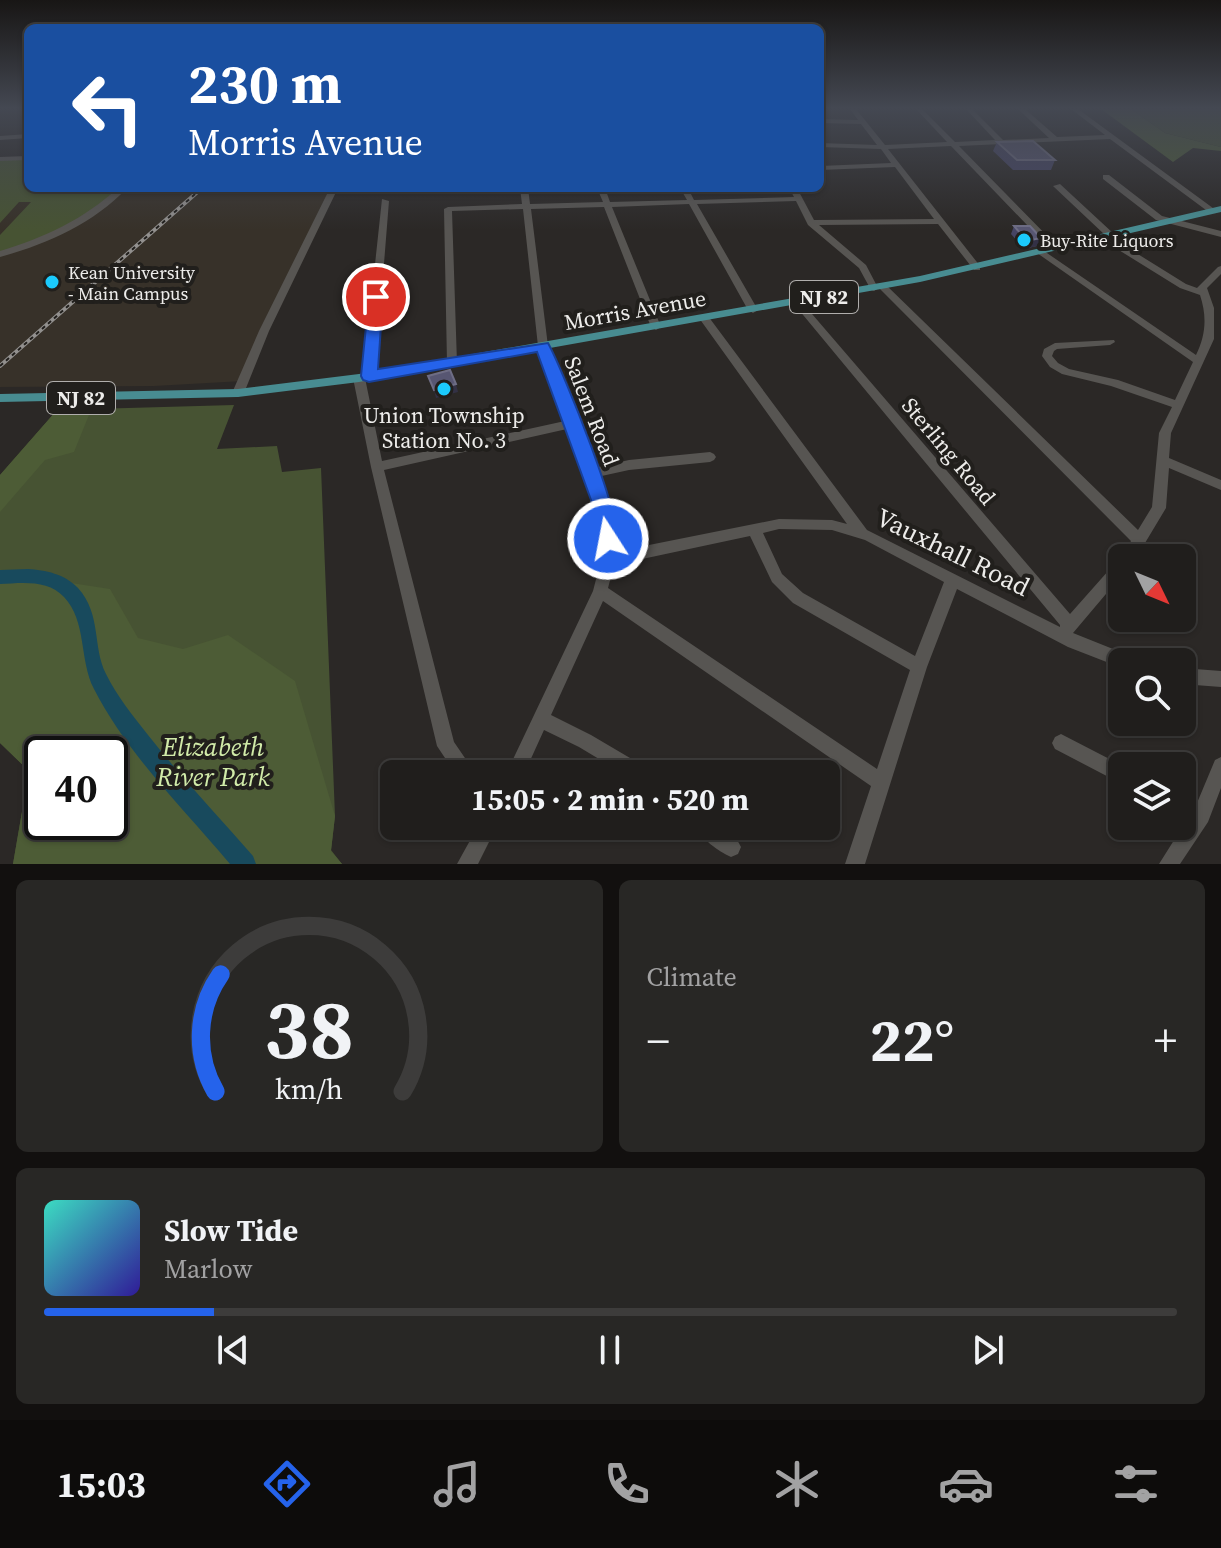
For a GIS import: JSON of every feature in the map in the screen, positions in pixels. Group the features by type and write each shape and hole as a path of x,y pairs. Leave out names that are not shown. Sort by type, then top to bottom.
{"main road":[{"name":"Morris Avenue","path":"0,398 238,393 364,377 977,268 1217,210"}],"street":[{"path":"884,149 977,268"},
{"path":"956,149 1055,249"},
{"path":"1128,149 1217,210"},
{"path":"0,159 24,158"},
{"path":"824,168 896,165"},
{"path":"1106,177 1159,218 1221,234"},
{"path":"1057,186 1108,236 1183,286 1202,293 1215,310 1209,339 1165,433 1159,508 1138,544"},
{"path":"0,254 48,238 84,220 118,192"},
{"path":"238,393 264,331 332,192"},
{"name":"Salem Road","path":"521,760 600,591 608,560 606,518 543,346 525,192"},
{"path":"603,192 656,327"},
{"path":"686,192 753,310"},
{"path":"794,192 811,223 863,267 878,287 1140,541"},
{"path":"452,363 448,209 797,199"},
{"path":"385,201 364,377 377,467 446,746 456,760"},
{"path":"811,223 940,221"},
{"path":"1041,253 1198,361"},
{"path":"1202,293 1205,281 1221,269"},
{"name":"Sterling Road","path":"797,302 1066,630"},
{"path":"704,318 862,534"},
{"path":"1110,342 1055,346 1049,349 1047,356 1066,372 1114,383 1176,404"},
{"path":"377,467 570,424"},
{"path":"591,474 629,465 710,457"},
{"path":"1163,460 1221,485"},
{"path":"606,518 620,538 648,551"},
{"name":"Vauxhall Road","path":"608,560 754,529 800,522 832,525 862,534 1108,652"},
{"path":"754,529 784,587 919,667"},
{"path":"855,864 919,667 953,579"},
{"path":"1066,630 1108,581"},
{"path":"600,591 882,783"},
{"path":"1196,677 1221,679"},
{"path":"540,719 617,760"},
{"path":"1061,743 1108,768"},
{"path":"1169,864 1201,815 1221,766"},
{"path":"1196,813 1201,815"},
{"path":"467,864 480,840"},
{"path":"722,840 731,847"}],"shaded area":[{"path":"0,159 24,184 24,192 333,192 243,381 154,386 0,387"}],"green space":[{"path":"1156,149 1191,149 1173,162"},
{"path":"24,158 24,192 119,192 84,220 0,254 0,235 31,202 19,202 0,223 0,159"},
{"path":"234,405 217,449 277,446 282,472 321,468 335,816 331,850 342,864 13,864 24,800 24,840 128,840 128,736 24,736 24,766 0,743 0,475 57,410"},
{"path":"57,410 91,410 74,452 45,460 0,512 0,475"},
{"name":"Elizabeth River Park","path":"0,572 110,589 138,638 183,649 228,635 295,681 335,816 331,851 342,864 13,864 24,800 24,840 128,840 128,736 24,736 24,766 0,743"}],"building":[{"path":"1005,149 1043,149 1055,160 1017,160"},
{"path":"1014,226 1030,226 1041,238 1027,241"},
{"path":"450,370 456,384 434,390 428,376"}],"waterway":[{"path":"0,577 46,578 70,591 79,602 88,626 95,671 115,707 168,776 245,864"}],"railway":[{"path":"0,366 197,192"}],"place":[{"name":"Buy-Rite Liquors","path":"1024,240"},
{"name":"Kean University - Main Campus","path":"52,282"},
{"name":"Union Township Station No. 3","path":"444,389"}],"route":[{"path":"376,297 369,376 543,346 565,412 601,500 608,539"}]}
